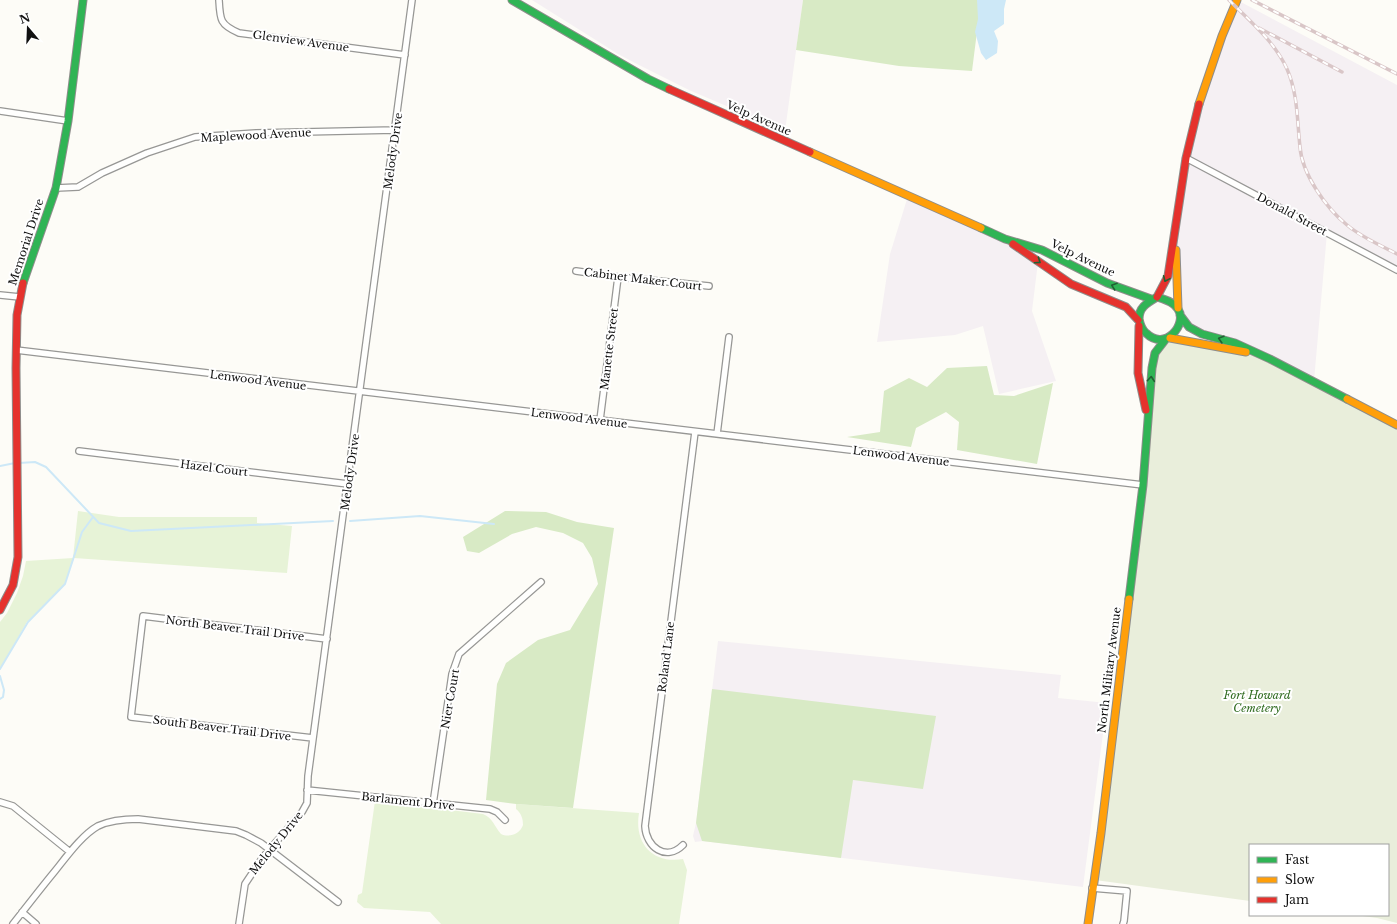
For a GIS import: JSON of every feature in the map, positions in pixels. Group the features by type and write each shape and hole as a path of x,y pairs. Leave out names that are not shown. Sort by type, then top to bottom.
{"main road":[{"name":"Memorial Drive","path":"0,610 13,585 18,562 16,350 20,297 32,256 56,188 68,121 83,0"},
{"name":"Velp Avenue","path":"512,0 648,79 714,110 1006,239 1042,250 1107,283 1154,298"},
{"path":"1238,0 1222,36 1200,99 1186,158 1176,233 1168,276 1154,298 1140,310 1139,323 1143,332 1156,340 1168,339 1234,349 1270,359"},
{"path":"1168,339 1178,328 1179,311 1176,233"},
{"name":"Velp Avenue","path":"1006,239 1071,284 1126,307 1139,323"},
{"path":"1154,298 1168,300 1179,311 1189,327 1202,334 1235,344 1270,359 1397,425"},
{"name":"North Military Avenue","path":"1139,323 1138,373 1148,418"},
{"name":"North Military Avenue","path":"1088,924 1101,833 1143,486 1152,368 1155,353 1168,339"}],"street":[{"name":"Glenview Avenue","path":"219,0 221,20 228,28 239,33 406,55"},
{"name":"Melody Drive","path":"239,924 245,884 254,869 302,812 307,803 313,738 406,55 412,0"},
{"path":"0,111 68,121"},
{"name":"Maplewood Avenue","path":"56,188 78,188 102,174 147,153 196,137 256,133 395,130"},
{"name":"Donald Street","path":"1186,158 1397,270"},
{"name":"Cabinet Maker Court","path":"576,271 618,277 709,286"},
{"name":"Manette Street","path":"600,420 618,277"},
{"path":"0,295 20,297"},
{"path":"717,434 730,337"},
{"name":"Lenwood Avenue","path":"16,350 1143,486"},
{"name":"Roland Lane","path":"683,845 675,851 660,851 650,844 646,835 645,826 695,432"},
{"name":"Hazel Court","path":"79,451 348,484"},
{"name":"Nier Court","path":"433,804 452,674 459,654 541,582"},
{"name":"North Beaver Trail Drive","path":"131,717 143,616 327,639"},
{"name":"South Beaver Trail Drive","path":"131,717 313,738"},
{"name":"Barlament Drive","path":"307,790 493,810 505,820"},
{"path":"0,802 13,806 70,852"},
{"path":"13,924 70,852 88,834 98,826 115,821 131,819 236,831 251,838 269,850 338,902"},
{"path":"1092,888 1127,891 1123,924"},
{"path":"22,912 36,924"}],"shaded area":[{"path":"532,0 803,0 785,131 689,90 639,65 618,54"},
{"path":"1237,0 1397,85 1397,270 1327,233 1314,381 1189,327 1178,308 1175,233 1200,99"},
{"path":"908,196 1005,239 1038,262 1032,311 1056,381 999,394 983,326 955,335 877,342 890,254"},
{"path":"718,641 1061,675 1058,698 1107,703 1083,887 703,841 695,842 693,836 696,823"}],"green space":[{"path":"803,0 981,0 972,71 899,66 796,50"},
{"name":"Fort Howard Cemetery","path":"1165,340 1234,349 1270,359 1397,425 1397,923 1362,916 1389,916 1389,844 1249,844 1249,901 1095,880 1143,485 1152,368"},
{"path":"987,366 994,395 1014,396 1053,383 1037,464 957,450 959,422 946,412 916,428 911,447 847,437 880,432 884,391 909,378 927,387 947,368"},
{"path":"78,511 119,517 257,517 257,523 292,526 287,573 74,558 65,584 27,622 0,669 0,622 7,613 17,593 26,561 73,558"},
{"path":"505,511 546,512 577,522 614,528 573,808 516,804 486,800 497,684 506,663 538,640 570,630 598,584 592,558 583,543 563,533 536,527 512,534 479,553 467,551 463,537"},
{"path":"712,689 936,716 923,789 853,780 841,858 702,841 696,823"},
{"path":"375,801 483,814 491,820 501,834 507,836 517,833 523,825 523,820 516,809 516,804 639,813 639,834 648,849 654,855 662,858 672,860 683,859 687,870 679,924 441,924 430,912 364,908 357,902 358,895 362,893"}],"water":[{"path":"977,0 1006,0 1004,9 1004,24 994,31 998,41 997,53 986,60 981,53 975,32 978,19"}],"waterway":[{"path":"19,463 35,462 46,467 99,523 131,531 333,521"},
{"path":"0,466 15,463"},
{"path":"350,521 420,516 494,524"},
{"path":"0,669 28,622 65,584 82,532 93,517"},
{"path":"0,676 4,690 3,697 0,699"}],"railway":[{"path":"1229,0 1269,41 1282,59 1287,69 1291,78 1295,98 1302,157 1305,168 1316,190 1339,218 1352,229 1397,254"},
{"path":"1252,0 1397,74"},
{"path":"1259,28 1342,72"}],"traffic: fast":[{"path":"23,283 56,188 68,121 83,0"},
{"path":"512,0 648,79 669,89"},
{"path":"981,228 1005,239 1042,250 1107,283 1151,299"},
{"path":"1157,297 1174,304 1180,315 1180,322 1177,328 1173,334 1167,338 1153,338 1141,327 1139,319 1142,308 1157,297"},
{"path":"1180,315 1189,327 1202,334 1235,343 1270,359 1347,399"},
{"path":"1129,599 1143,485 1152,368 1155,353 1165,340"}],"traffic: slow":[{"path":"1199,104 1222,36 1237,0"},
{"path":"810,152 981,228"},
{"path":"1176,250 1178,308"},
{"path":"1170,338 1246,352"},
{"path":"1347,399 1397,425"},
{"path":"1088,924 1101,833 1129,599"}],"traffic: jam":[{"path":"669,89 810,152"},
{"path":"1157,297 1168,276 1186,158 1199,104"},
{"path":"1013,244 1071,284 1126,307 1138,320"},
{"path":"0,610 13,585 18,557 16,368 17,315 23,283"},
{"path":"1139,326 1138,373 1146,410"}]}
